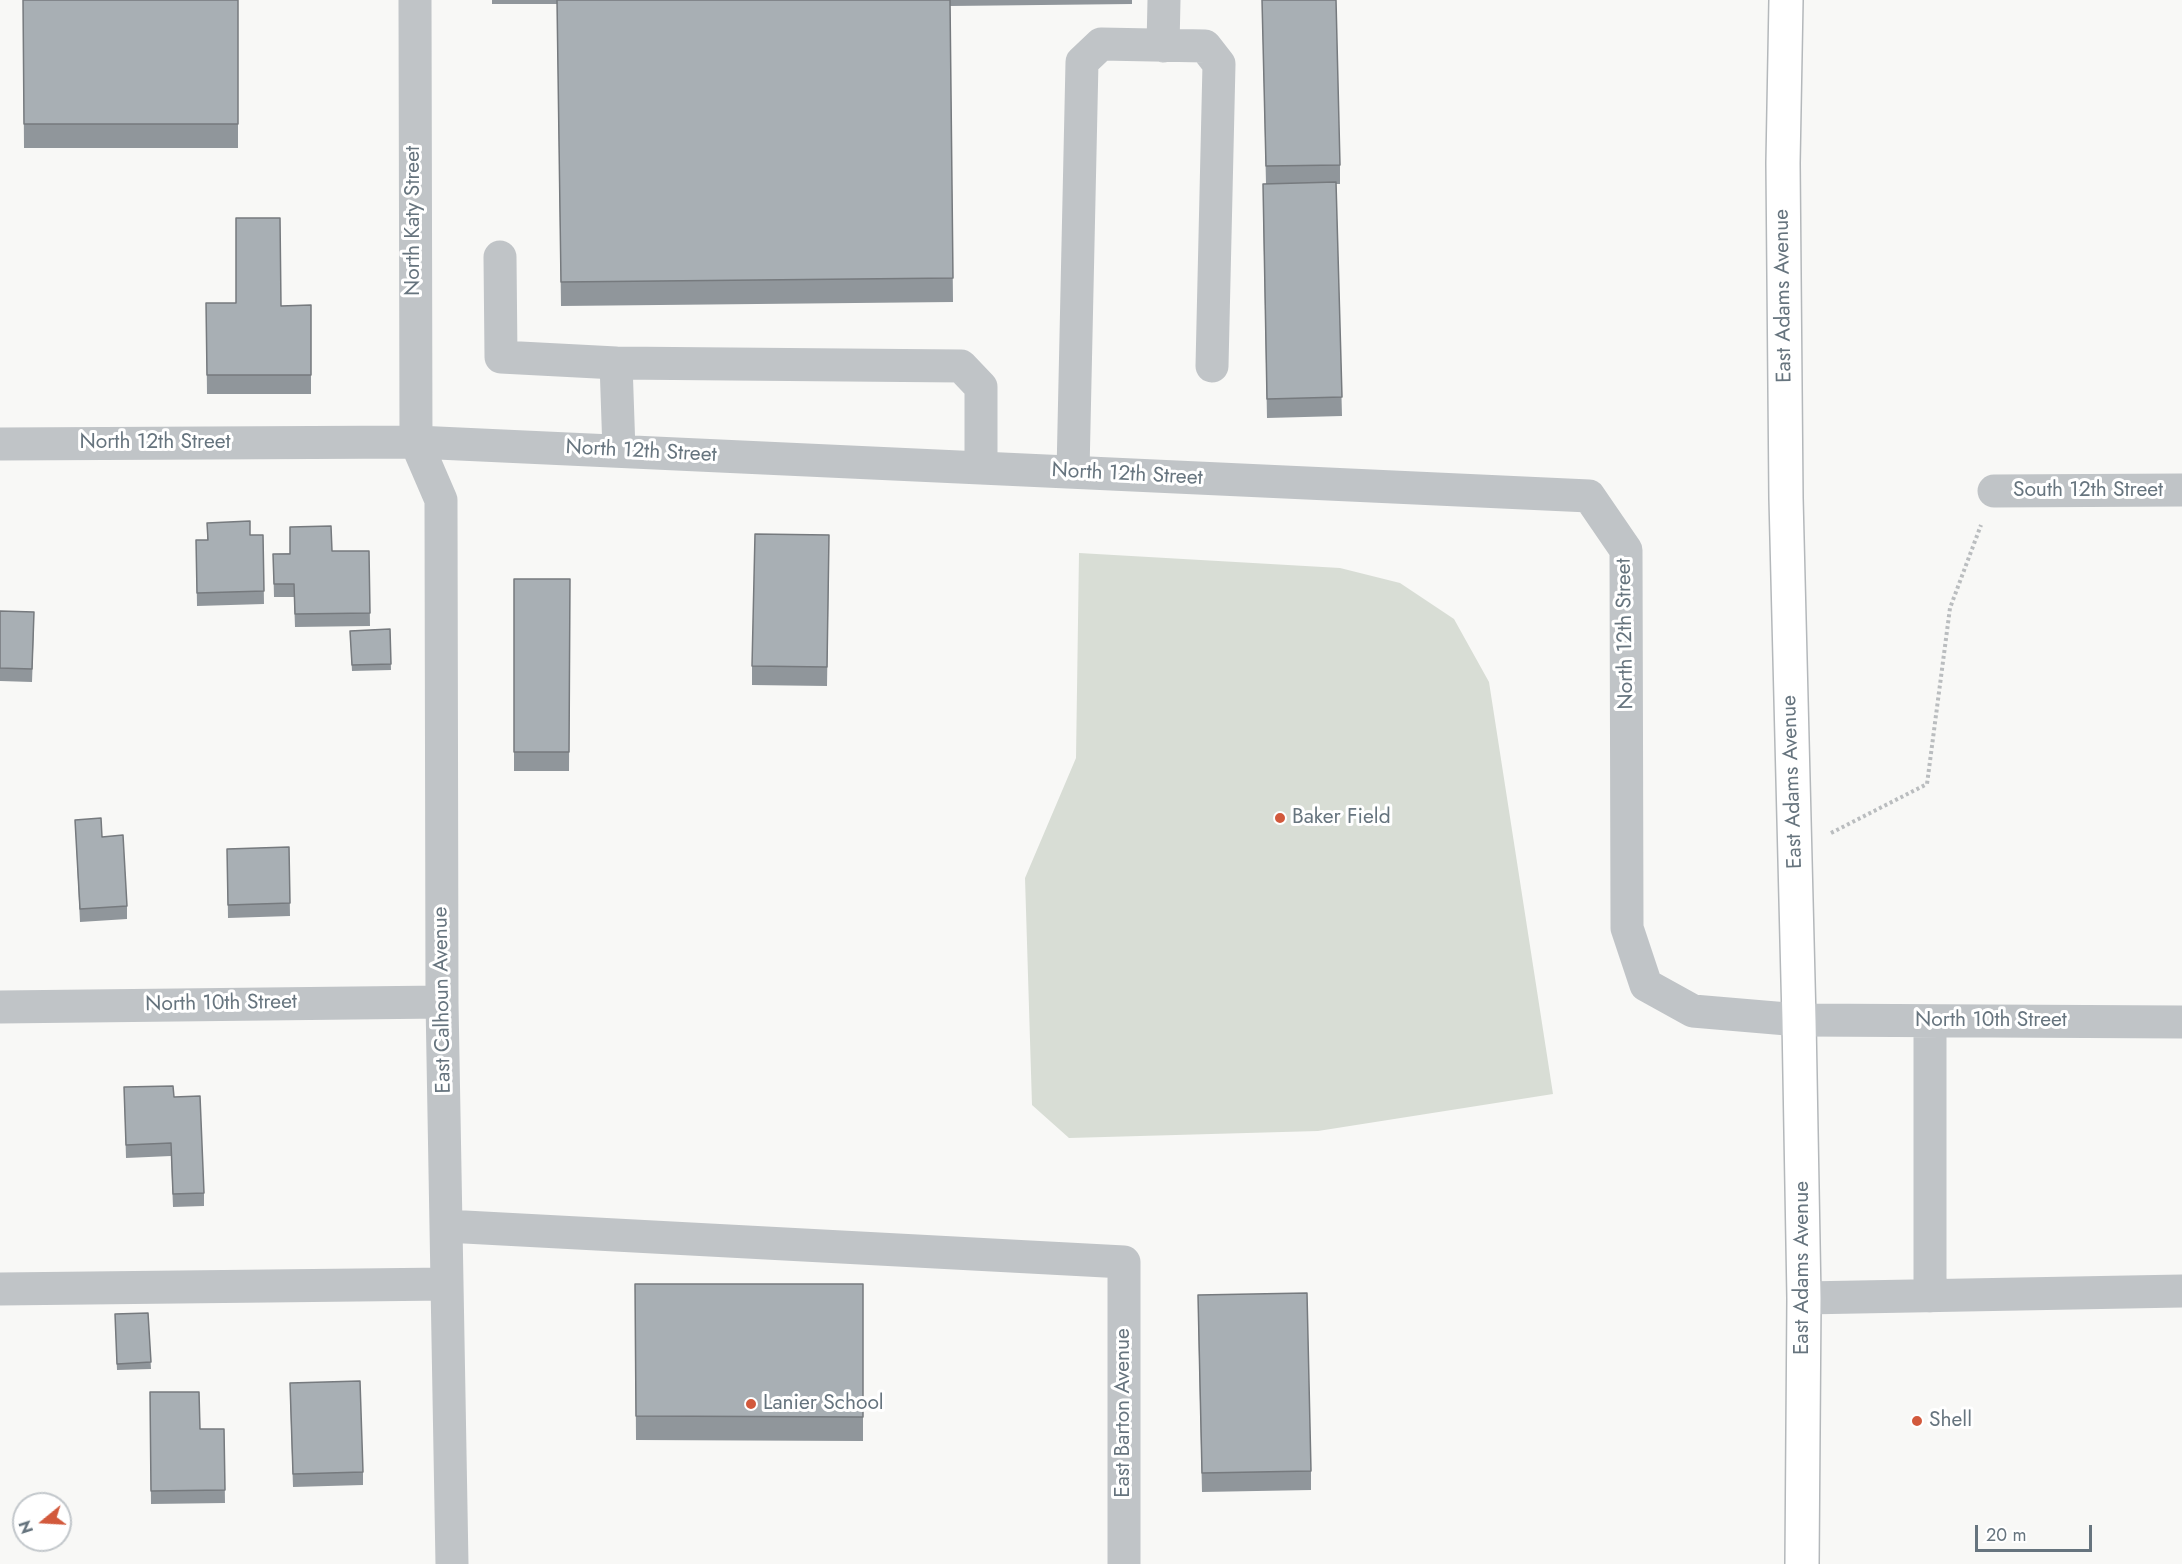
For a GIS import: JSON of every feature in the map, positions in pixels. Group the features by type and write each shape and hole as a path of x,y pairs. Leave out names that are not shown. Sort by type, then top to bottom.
{"main road":[{"name":"East Adams Avenue","path":"1786,0 1783,163 1786,498 1804,1298 1802,1564"}],"street":[{"name":"North Katy Street","path":"415,0 416,442"},
{"path":"1163,46 1164,0"},
{"path":"1073,472 1082,63 1101,44 1205,46 1219,64 1212,366"},
{"path":"500,257 501,357 616,363 961,366 981,387 981,468"},
{"path":"616,363 619,451"},
{"name":"North 12th Street","path":"0,444 416,442 1589,496 1626,550 1627,928 1646,985 1693,1011 1799,1020"},
{"name":"East Calhoun Avenue","path":"416,442 441,500 442,1002 452,1564"},
{"name":"South 12th Street","path":"1994,491 2182,490"},
{"name":"North 10th Street","path":"0,1006 442,1002"},
{"name":"North 10th Street","path":"1799,1020 2182,1022"},
{"path":"1930,1021 1930,1296"},
{"name":"East Barton Avenue","path":"446,1226 1124,1262 1124,1564"},
{"path":"0,1289 447,1284"},
{"path":"1804,1298 2182,1291"}],"path":[{"path":"1795,851 1927,784 1950,608 1994,491"}],"shaded area":[{"name":"Baker Field","path":"1079,553 1340,568 1400,583 1454,619 1489,682 1553,1094 1318,1131 1069,1138 1032,1105 1025,878 1076,758"}],"building":[{"path":"23,0 238,0 238,124 24,124"},
{"path":"557,0 950,0 953,278 561,282"},
{"path":"1262,0 1336,0 1340,165 1266,166"},
{"path":"1336,182 1342,397 1267,399 1263,184"},
{"path":"236,218 280,218 281,306 311,305 311,375 207,375 206,303 236,303"},
{"path":"250,521 250,535 263,535 264,591 197,593 196,540 208,540 207,523"},
{"path":"331,526 332,551 369,551 370,613 295,614 294,584 274,584 273,554 290,554 290,527"},
{"path":"755,534 829,535 827,667 752,666"},
{"path":"514,579 570,579 569,752 514,752"},
{"path":"0,611 34,612 32,669 0,668"},
{"path":"390,629 391,664 352,665 350,631"},
{"path":"101,818 102,837 123,835 127,906 80,909 75,820"},
{"path":"289,847 290,903 228,905 227,849"},
{"path":"173,1086 174,1097 200,1096 204,1193 173,1194 171,1143 126,1145 124,1087"},
{"path":"635,1284 863,1284 863,1417 636,1416"},
{"path":"1307,1293 1311,1471 1202,1473 1198,1295"},
{"path":"148,1313 151,1362 117,1364 115,1314"},
{"path":"360,1381 363,1472 293,1474 290,1383"},
{"path":"150,1392 199,1392 200,1429 224,1429 225,1490 151,1491"}],"place":[{"name":"Baker Field","path":"1280,818"},
{"name":"Lanier School","path":"751,1404"},
{"name":"Shell","path":"1917,1421"}]}
